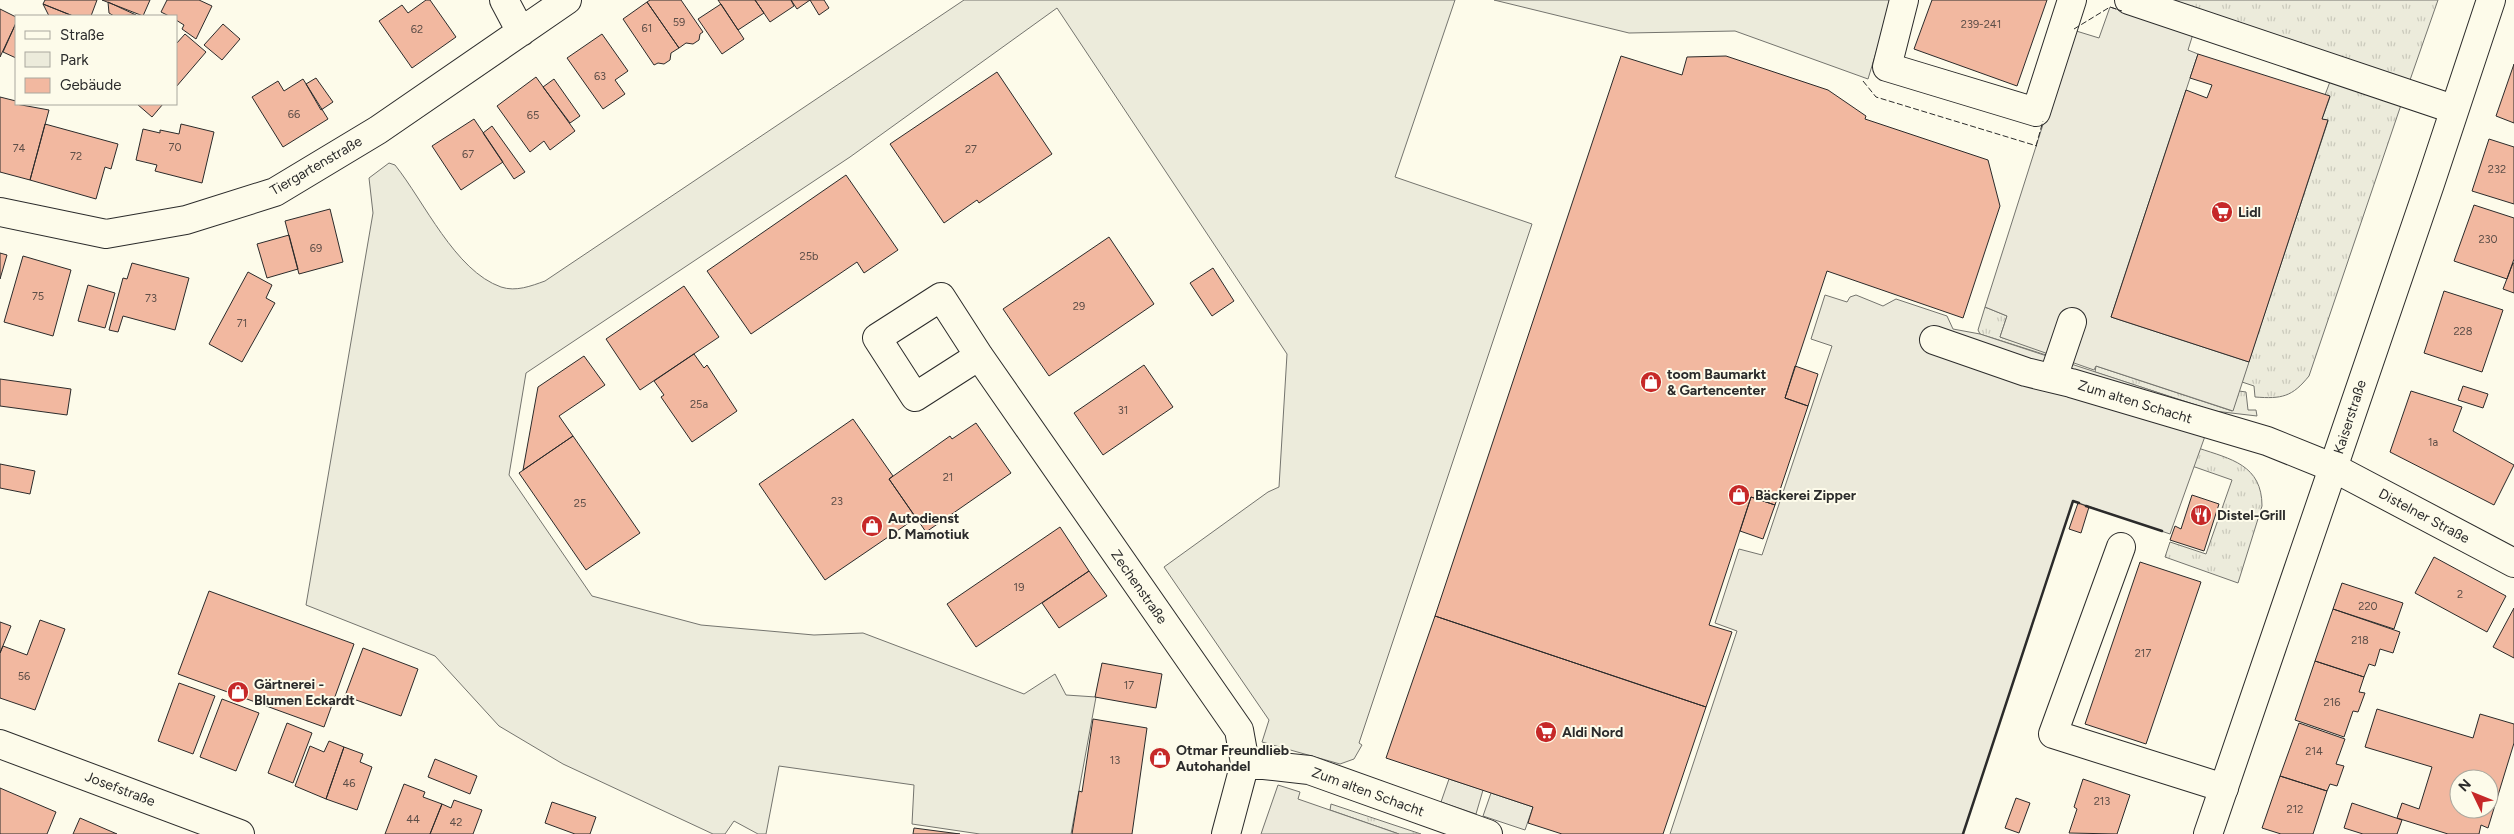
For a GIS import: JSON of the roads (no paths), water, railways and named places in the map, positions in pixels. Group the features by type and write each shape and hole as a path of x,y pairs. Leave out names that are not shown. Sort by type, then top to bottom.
{"street":[{"path":"504,0 520,32"},
{"name":"Tiergartenstraße","path":"0,212 106,234 186,220 275,192 378,130 567,0"},
{"path":"1904,0 1887,67 2036,112 2072,0"},
{"path":"2129,0 2453,109"},
{"name":"Kaiserstraße","path":"2208,834 2334,468 2490,0"},
{"path":"2053,378 2072,322"},
{"name":"Zum alten Schacht","path":"1934,340 2026,372 2053,378 2267,441 2334,468"},
{"name":"Zechenstraße","path":"979,356 1239,730 1245,763 1226,834"},
{"name":"Distelner Straße","path":"2334,468 2514,563"},
{"path":"2121,547 2053,734 2224,788"},
{"name":"Josefstraße","path":"0,746 240,834"},
{"name":"Zum alten Schacht","path":"1245,763 1309,770 1488,834"}],"place":[{"name":"Lidl","path":"2222,212"},
{"name":"toom Baumarkt & Gartencenter","path":"1651,382"},
{"name":"Bäckerei Zipper","path":"1739,495"},
{"name":"Distel-Grill","path":"2201,515"},
{"name":"Autodienst D. Mamotiuk","path":"872,526"},
{"name":"Gärtnerei - Blumen Eckardt","path":"238,692"},
{"name":"Aldi Nord","path":"1546,732"},
{"name":"Otmar Freundlieb Autohandel","path":"1160,758"}]}
